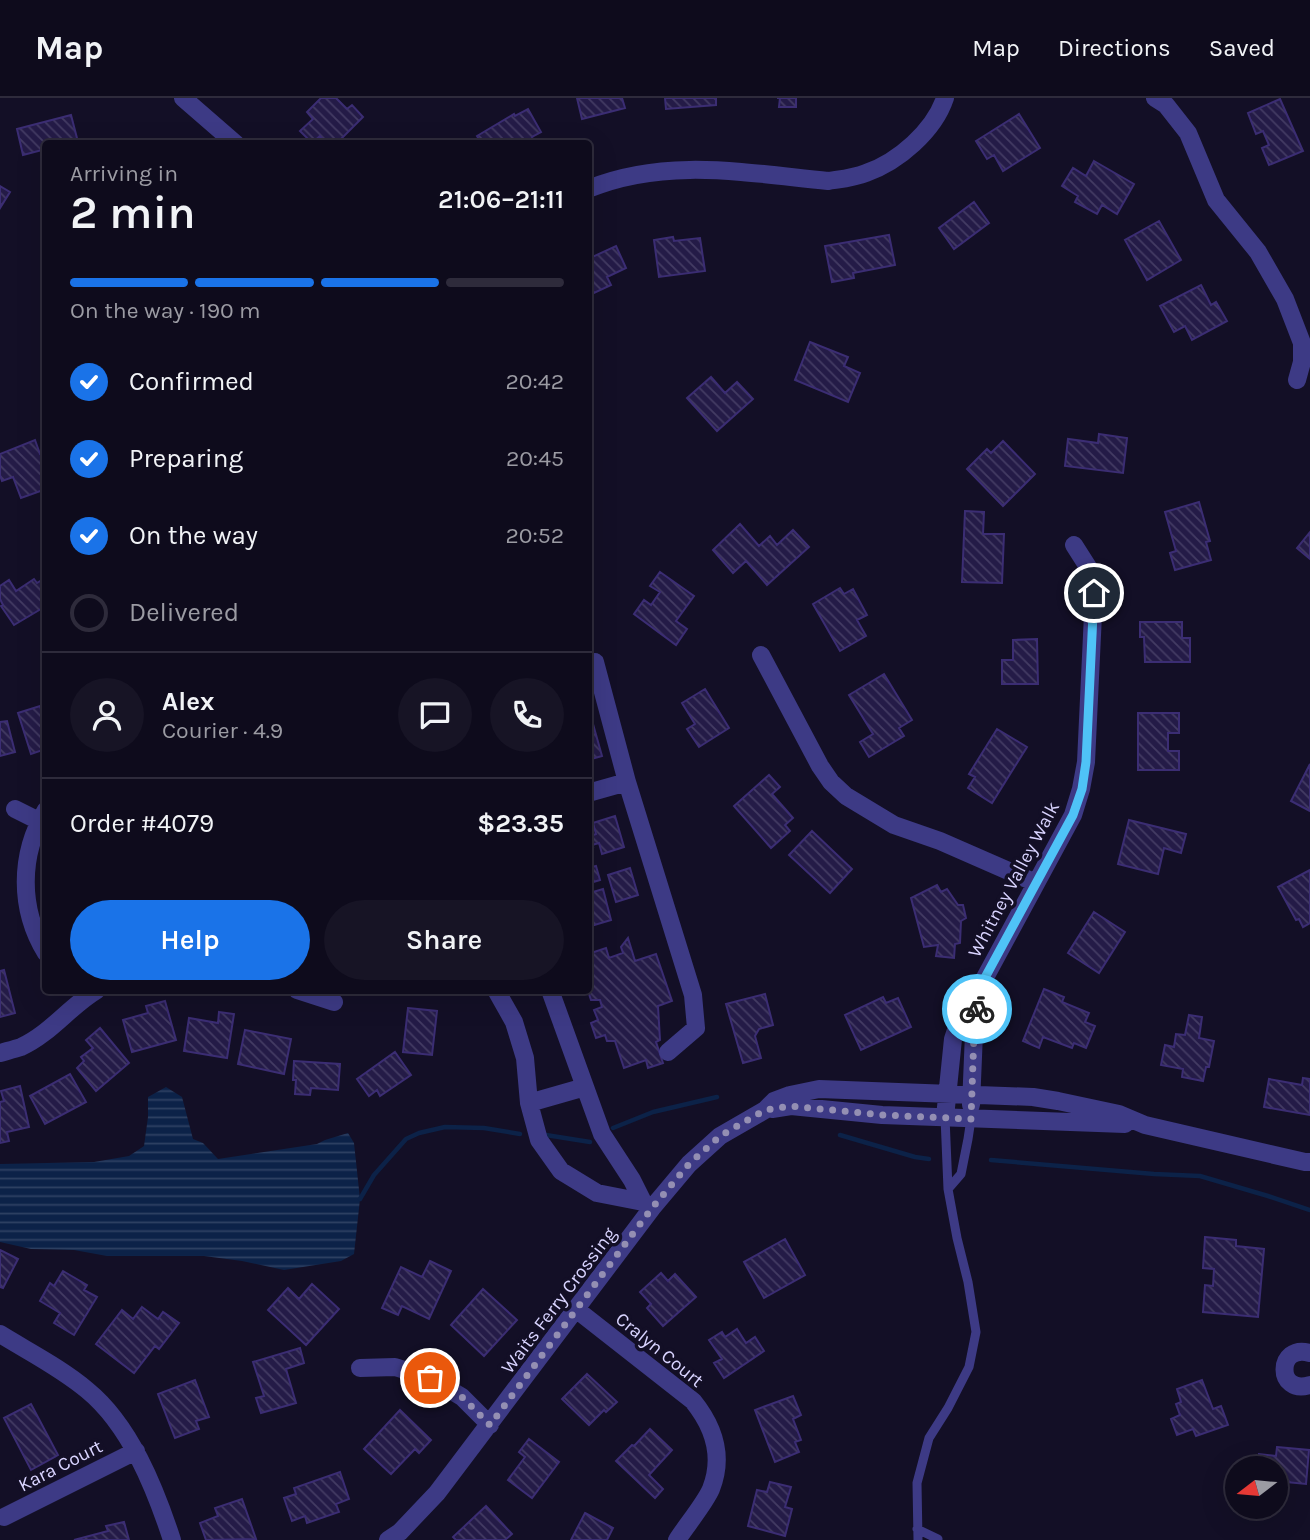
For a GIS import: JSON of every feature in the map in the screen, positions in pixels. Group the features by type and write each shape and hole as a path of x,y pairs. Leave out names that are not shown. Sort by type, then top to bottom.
{"street":[{"path":"183,98 231,140"},
{"path":"592,188 632,175 666,170 699,169 828,181 868,173 900,156 924,133 945,98"},
{"path":"1155,98 1166,105 1188,134 1216,200 1258,252 1285,299 1302,343 1302,362 1297,380"},
{"name":"Whitney Valley Walk","path":"945,1118 953,1039 959,1021 1073,815 1082,789 1086,762 1094,593 1088,566 1074,545"},
{"path":"761,655 820,766 831,782 846,796 894,825 940,841 1036,883"},
{"path":"595,663 627,782 693,995 696,1028 668,1052"},
{"path":"592,792 627,782"},
{"path":"15,809 42,816 30,845 25,868 29,918 42,947"},
{"name":"Whitney Valley Walk","path":"971,1119 974,1033 981,985"},
{"path":"0,1053 21,1047 43,1034 87,994"},
{"path":"309,994 334,1002"},
{"path":"498,994 514,1022 525,1058 529,1103 539,1140 561,1171 597,1193 648,1205"},
{"path":"551,994 602,1134 648,1205"},
{"path":"529,1103 585,1087"},
{"name":"Waits Ferry Crossing","path":"397,1537 438,1493 577,1310 648,1205 720,1136 765,1110 774,1101 818,1089 1033,1097 1119,1114 1146,1125 1310,1162"},
{"name":"Waits Ferry Crossing","path":"765,1110 791,1106 882,1115 1146,1125"},
{"name":"Cralyn Court","path":"577,1310 693,1401 706,1417 714,1436 717,1463 714,1476 710,1490 677,1540"},
{"path":"0,1334 72,1378 104,1406 135,1451 172,1540"},
{"path":"1308,1347 1287,1359 1284,1371 1294,1386 1310,1385"},
{"path":"360,1368 395,1367 430,1378 462,1397 490,1425"},
{"name":"Kara Court","path":"4,1517 135,1451"}],"lane":[{"path":"918,1540 917,1483 929,1438 969,1367 975,1332 968,1282 948,1189 945,1118"},
{"path":"948,1189 961,1174 971,1119"},
{"path":"918,1529 938,1539"}],"water":[{"path":"166,1087 182,1097 193,1139 203,1143 218,1159 317,1144 348,1133 354,1143 360,1199 354,1254 341,1261 284,1270 204,1256 107,1256 74,1250 31,1249 0,1242 0,1164 94,1162 129,1156 144,1146 148,1097"}],"building":[{"path":"321,98 336,98 347,109 352,105 363,117 340,140 324,140 320,136 315,140 309,140 300,131 313,119 307,112"},
{"path":"577,98 622,98 625,108 582,119"},
{"path":"665,98 716,98 716,105 666,109"},
{"path":"780,98 796,98 796,107 779,107"},
{"path":"1280,99 1303,151 1269,165 1262,148 1269,145 1263,131 1256,134 1248,113"},
{"path":"528,109 541,132 532,137 534,140 480,140 477,136 514,114 515,116"},
{"path":"1019,114 1040,148 1003,171 994,155 987,159 976,141"},
{"path":"71,115 77,140 42,140 42,150 23,155 17,129"},
{"path":"1094,161 1134,184 1117,214 1102,205 1097,214 1075,202 1078,196 1062,186 1073,168 1086,176"},
{"path":"0,186 10,192 0,208"},
{"path":"974,202 989,223 954,249 939,228"},
{"path":"1159,221 1181,260 1147,280 1125,240"},
{"path":"889,235 895,265 853,273 854,278 832,282 825,246"},
{"path":"673,237 674,241 700,238 705,271 659,277 654,240"},
{"path":"616,246 626,268 607,277 611,285 594,293 592,290 592,257"},
{"path":"1201,285 1211,305 1216,302 1227,321 1192,340 1185,326 1174,332 1160,306"},
{"path":"810,342 848,357 844,366 860,373 848,402 795,380"},
{"path":"711,377 725,393 737,382 753,399 717,431 687,398"},
{"path":"1099,434 1127,438 1123,473 1065,466 1068,439 1098,443"},
{"path":"35,440 42,453 42,490 21,498 13,477 2,481 0,454"},
{"path":"1003,441 1035,474 1003,506 967,469 987,449 991,453"},
{"path":"1199,502 1210,541 1206,542 1211,560 1175,570 1170,553 1176,551 1165,512"},
{"path":"965,511 984,512 983,534 1004,534 1002,583 962,582"},
{"path":"740,524 759,546 770,536 777,545 793,530 809,547 767,585 746,561 733,573 713,550"},
{"path":"1310,532 1310,559 1297,548"},
{"path":"660,572 694,596 676,621 687,629 676,645 634,614 644,600 651,605 660,592 650,586"},
{"path":"34,579 37,583 42,580 42,608 14,625 1,606 0,586 9,580 16,591"},
{"path":"840,588 844,594 853,589 867,615 857,620 866,636 840,651 813,604"},
{"path":"1140,622 1182,622 1182,638 1190,638 1190,662 1145,662 1144,637 1140,637"},
{"path":"1037,639 1038,684 1002,684 1002,660 1013,660 1013,640"},
{"path":"884,674 912,720 899,728 904,736 869,757 860,742 873,734 849,695"},
{"path":"705,689 729,728 699,747 687,729 695,724 682,703"},
{"path":"40,706 42,750 31,754 18,713"},
{"path":"1138,713 1179,713 1179,733 1168,733 1168,751 1179,751 1179,770 1138,770"},
{"path":"7,721 15,752 0,756 0,722"},
{"path":"592,724 602,756 592,759"},
{"path":"997,729 1027,747 992,803 968,788 975,777 969,774"},
{"path":"1310,764 1310,811 1291,801"},
{"path":"769,775 780,787 772,794 793,818 785,825 790,831 771,848 734,806"},
{"path":"615,816 624,847 602,854 599,843 592,845 592,835 596,834 593,823"},
{"path":"1129,820 1186,834 1181,853 1164,848 1158,874 1118,864"},
{"path":"812,831 852,869 830,893 789,855"},
{"path":"596,866 600,880 592,882 592,867"},
{"path":"630,868 638,895 616,902 608,875"},
{"path":"1310,870 1310,923 1303,927 1299,919 1296,920 1278,887"},
{"path":"937,885 941,892 947,889 958,905 963,905 966,918 961,921 960,943 955,944 954,958 936,956 938,945 924,947 911,898"},
{"path":"592,889 593,892 603,889 611,920 592,926"},
{"path":"1094,912 1125,932 1099,973 1068,953"},
{"path":"628,938 635,961 656,954 672,1001 658,1006 660,1040 656,1042 663,1063 648,1068 646,1060 624,1068 615,1041 607,1041 605,1035 596,1038 591,1023 598,1020 594,1010 602,1007 600,1000 591,1000 589,994 592,994 592,953 606,948 609,958 623,953 621,947"},
{"path":"4,970 15,1013 0,1017 0,971"},
{"path":"1044,989 1064,997 1062,1002 1089,1013 1085,1022 1095,1026 1086,1048 1074,1043 1072,1048 1043,1037 1039,1048 1023,1041"},
{"path":"765,994 773,1025 759,1029 755,1036 761,1058 743,1063 726,1004"},
{"path":"883,997 886,1003 898,998 911,1027 861,1050 845,1015"},
{"path":"165,1001 176,1040 132,1052 123,1020 148,1013 146,1006"},
{"path":"408,1008 437,1011 432,1055 403,1052"},
{"path":"219,1012 234,1014 227,1058 184,1051 189,1018 218,1023"},
{"path":"1189,1015 1202,1017 1199,1038 1214,1041 1203,1081 1182,1077 1183,1069 1161,1065 1165,1045 1174,1047 1176,1034 1185,1035"},
{"path":"100,1028 129,1063 96,1091 77,1068 84,1061 81,1057 93,1048 86,1040"},
{"path":"245,1030 291,1039 284,1074 238,1064"},
{"path":"395,1052 411,1075 380,1096 377,1090 369,1096 357,1079"},
{"path":"294,1061 340,1064 338,1090 311,1088 310,1095 295,1094"},
{"path":"70,1074 86,1102 45,1124 30,1096"},
{"path":"1303,1078 1310,1079 1310,1115 1264,1107 1269,1079 1302,1085"},
{"path":"20,1086 29,1127 7,1132 9,1141 0,1143 0,1102 4,1101 1,1091"},
{"path":"1205,1237 1236,1240 1236,1246 1264,1249 1258,1317 1203,1312 1205,1285 1213,1286 1214,1269 1203,1268"},
{"path":"785,1239 805,1275 764,1298 744,1262"},
{"path":"0,1250 18,1259 3,1288 0,1287"},
{"path":"430,1261 451,1271 429,1319 402,1306 398,1315 382,1308 401,1267 422,1277"},
{"path":"63,1271 87,1285 84,1290 97,1297 74,1335 54,1323 60,1313 40,1301 50,1283 54,1286"},
{"path":"661,1273 668,1281 675,1274 696,1297 663,1326 647,1308 651,1304 640,1292"},
{"path":"312,1284 339,1309 306,1345 268,1310 288,1288 299,1299"},
{"path":"483,1289 517,1320 484,1356 451,1325"},
{"path":"142,1307 158,1319 163,1312 179,1323 159,1349 155,1346 134,1373 96,1344 122,1310 133,1319"},
{"path":"737,1329 746,1343 755,1337 764,1351 724,1378 714,1363 722,1359 709,1340 722,1332 725,1337"},
{"path":"300,1348 304,1363 286,1369 296,1403 261,1413 256,1398 264,1396 253,1362"},
{"path":"587,1374 617,1402 589,1425 562,1399"},
{"path":"195,1380 209,1417 196,1421 199,1429 175,1438 158,1394"},
{"path":"1202,1380 1213,1409 1221,1406 1228,1425 1196,1436 1193,1429 1177,1435 1171,1419 1180,1415 1176,1404 1181,1402 1177,1389"},
{"path":"793,1396 801,1415 793,1419 801,1440 795,1442 799,1452 775,1462 755,1410"},
{"path":"31,1404 58,1455 31,1470 4,1418"},
{"path":"400,1410 431,1440 419,1453 415,1449 391,1474 364,1449"},
{"path":"650,1429 672,1450 649,1475 663,1489 655,1498 616,1461"},
{"path":"529,1439 559,1462 532,1498 508,1480 525,1457 519,1452"},
{"path":"1277,1447 1309,1450 1306,1484 1288,1482 1288,1456 1276,1456"},
{"path":"340,1472 349,1499 336,1504 339,1512 307,1523 305,1516 292,1521 284,1498 296,1494 294,1488"},
{"path":"770,1482 791,1487 785,1507 792,1509 785,1536 748,1526 757,1490 767,1492"},
{"path":"242,1499 256,1539 206,1540 200,1523 218,1516 215,1508"},
{"path":"486,1506 512,1534 505,1540 456,1540 453,1537"},
{"path":"585,1513 613,1528 607,1540 571,1540"},
{"path":"124,1522 129,1540 74,1540 108,1531 106,1526"}],"waterway":[{"path":"613,1128 653,1112 717,1097"},
{"path":"360,1199 374,1175 406,1139 419,1133 445,1127 484,1128 520,1134"},
{"path":"546,1135 590,1142"},
{"path":"840,1135 929,1159"},
{"path":"991,1160 1200,1176 1310,1210"}],"way so far":[{"path":"430,1378 462,1397 490,1425 652,1208 689,1164 720,1136 765,1110 791,1106 882,1115 971,1119 977,1009"}],"route":[{"path":"977,1009 981,985 1073,815 1082,789 1086,762 1094,593"}]}
